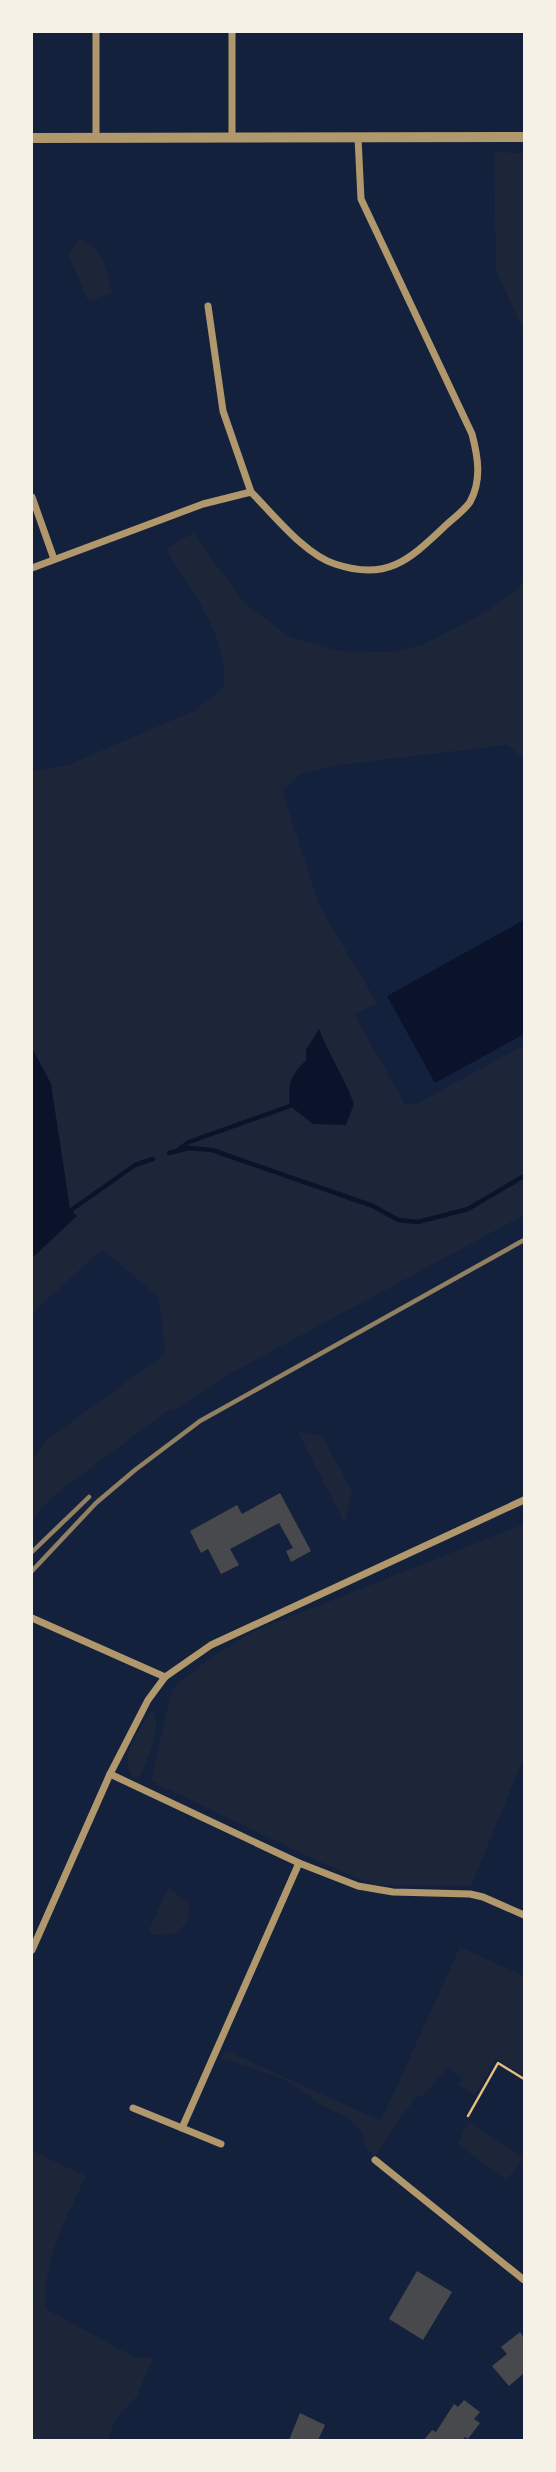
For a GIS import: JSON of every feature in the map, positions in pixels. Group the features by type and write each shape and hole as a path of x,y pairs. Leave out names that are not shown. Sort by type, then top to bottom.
{"street":[{"path":"96,32 96,138"},
{"path":"232,32 232,138"},
{"path":"32,138 524,136"},
{"path":"208,306 223,411 251,492 322,559 356,569 372,570 397,565 417,552 469,503 476,484 478,460 472,434 361,199 358,138"},
{"path":"32,568 203,504 251,492"},
{"path":"32,497 54,559"},
{"path":"32,1950 110,1774 148,1700 165,1677 211,1645 524,1500"},
{"path":"32,1618 165,1677"},
{"path":"110,1774 299,1863 358,1886 393,1892 470,1894 524,1915"},
{"path":"182,2128 299,1863"},
{"path":"133,2108 221,2144"},
{"path":"374,2160 524,2280"}],"path":[{"path":"468,2116 498,2063 524,2079"}],"shaded area":[{"path":"494,152 524,153 524,332 496,270"},
{"path":"80,239 88,242 99,253 112,293 88,301 68,254"},
{"path":"193,533 245,604 290,637 337,651 392,652 422,645 486,612 516,590 524,579 524,759 507,745 339,765 300,774 282,791 320,907 377,1003 354,1014 405,1104 416,1104 524,1045 524,1215 226,1376 172,1412 171,1408 52,1497 32,1520 32,1460 45,1441 165,1354 159,1298 103,1249 32,1313 32,1258 76,1216 70,1210 51,1084 32,1048 32,771 68,765 194,711 224,687 221,651 214,633 197,598 166,549"},
{"path":"524,920 524,1034 435,1083 387,996"},
{"path":"319,1029 354,1104 346,1125 313,1124 290,1106 291,1080 306,1060 306,1050"},
{"path":"32,1048 51,1084 70,1209 77,1216 32,1258"},
{"path":"298,1432 322,1436 352,1491 345,1524"},
{"path":"524,1524 524,1757 471,1886 374,1885 313,1859 151,1781 172,1689 210,1658 252,1632"},
{"path":"152,1710 156,1726 153,1744 140,1777 133,1778 129,1769 129,1752"},
{"path":"168,1888 189,1903 188,1918 175,1933 153,1934 148,1932"},
{"path":"460,1947 524,1976 524,2076 496,2059 475,2095 458,2085 462,2078 447,2068 422,2098 417,2095 375,2156 366,2148 361,2130 346,2116 322,2106 296,2086 276,2076 222,2059 225,2050 381,2121"},
{"path":"469,2122 523,2157 507,2180 457,2144"},
{"path":"32,2151 86,2176 57,2240 48,2274 46,2309 134,2357 153,2358 137,2396 117,2417 107,2440 32,2440"}],"building":[{"path":"280,1493 311,1551 291,1562 286,1551 293,1548 279,1523 230,1549 239,1565 221,1574 208,1549 201,1553 190,1531 237,1505 242,1514"},
{"path":"417,2271 452,2292 423,2340 389,2319"},
{"path":"520,2332 524,2338 524,2373 509,2386 492,2366 507,2354 501,2347"},
{"path":"464,2400 480,2412 474,2419 480,2423 468,2439 424,2440 432,2430 436,2432 454,2404 458,2407"},
{"path":"300,2413 325,2425 318,2440 289,2440"}],"waterway":[{"path":"179,1149 189,1142 290,1106"},
{"path":"169,1153 189,1148 212,1150 373,1206 398,1220 418,1222 468,1209 524,1176"},
{"path":"67,1213 135,1165 153,1159"}],"railway":[{"path":"32,1571 96,1503 200,1421 524,1240"},
{"path":"32,1552 89,1497"}]}
